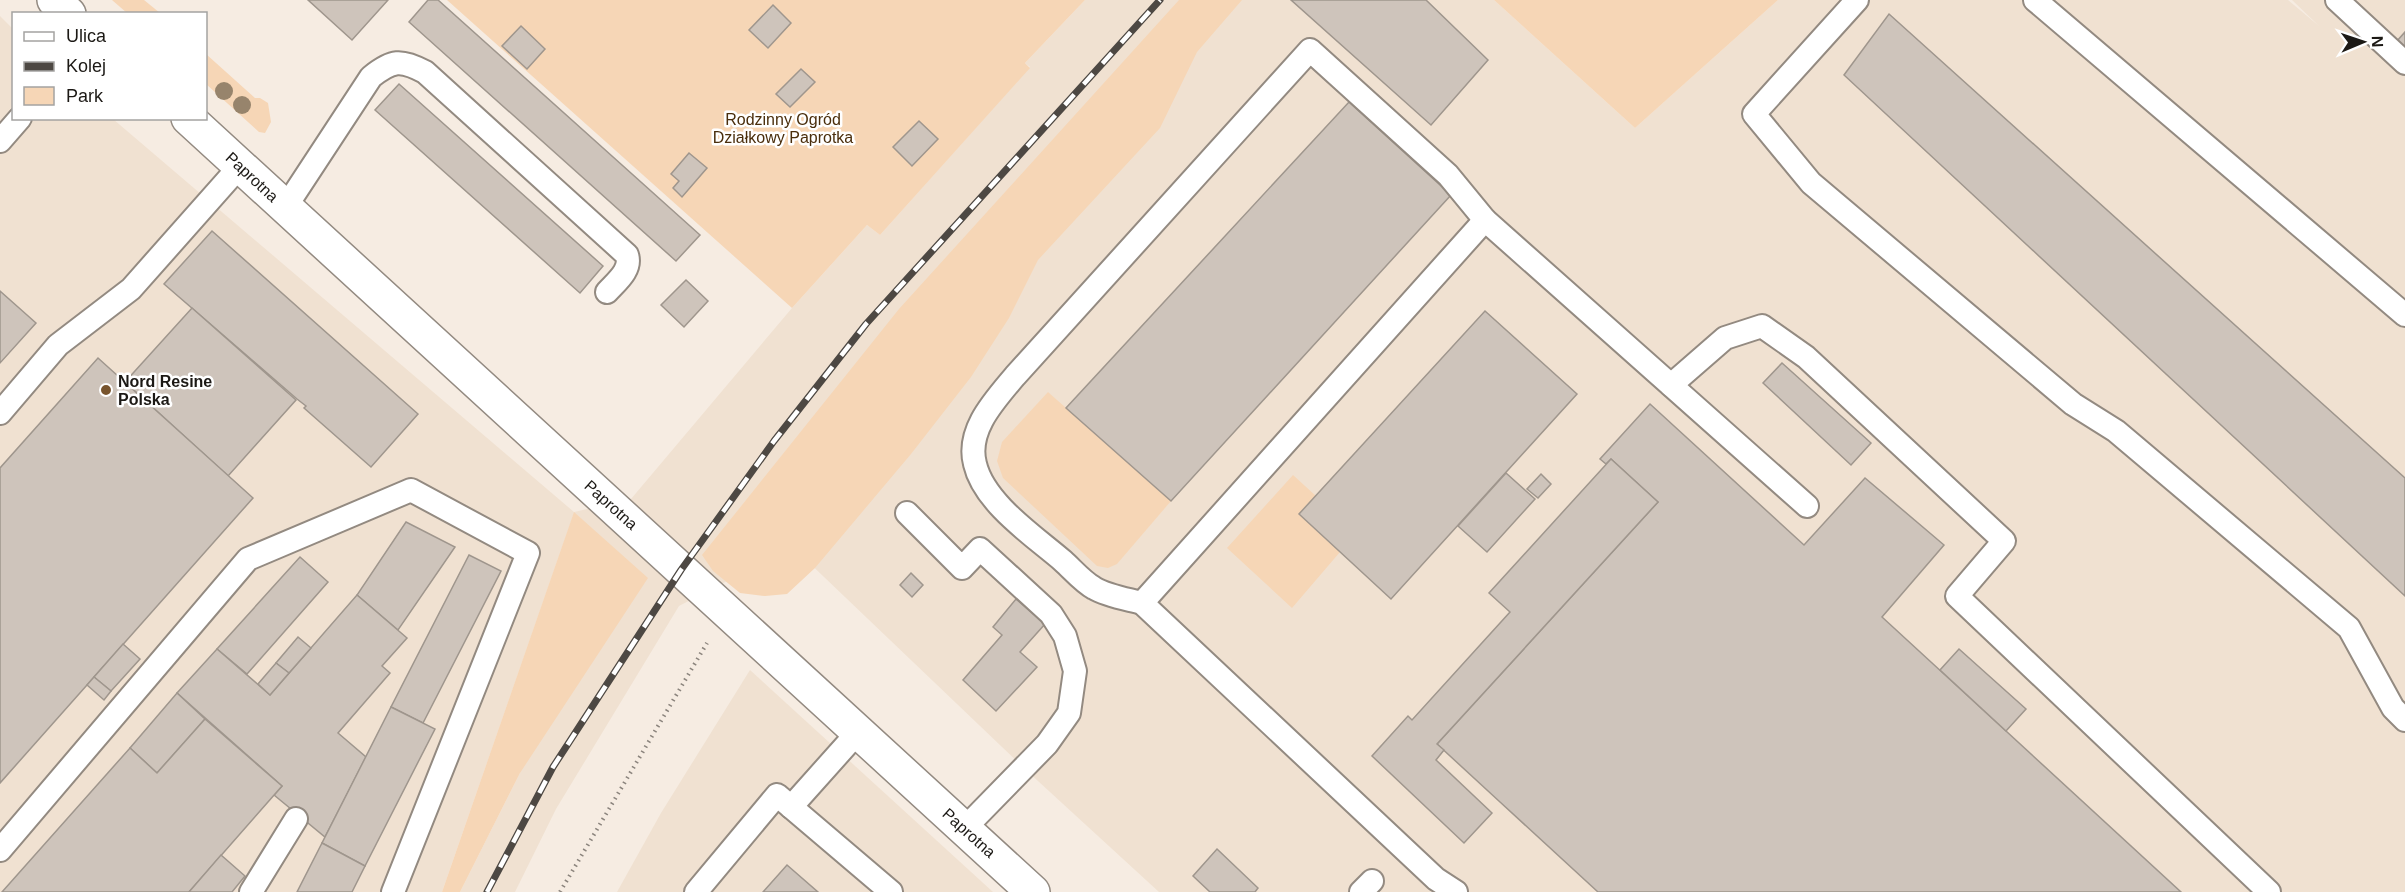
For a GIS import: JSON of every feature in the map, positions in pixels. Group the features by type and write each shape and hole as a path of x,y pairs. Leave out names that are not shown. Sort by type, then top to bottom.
{"street":[{"path":"54,0 67,12"},
{"name":"Paprotna","path":"190,120 1033,892"}],"lane":[{"path":"1857,0 1754,114 1811,183 2073,404 2116,430 2349,628 2393,708 2405,720"},
{"path":"2035,0 2405,315"},
{"path":"2337,0 2405,63"},
{"path":"1456,892 1436,879 1142,603 1094,589 1004,510 983,485 974,463 975,444 980,424 989,407 1310,50 1448,175 1485,220 1808,506"},
{"path":"285,208 371,77 384,67 397,62 410,64 425,72 627,255 629,261 627,269 607,292"},
{"path":"0,141 18,120"},
{"path":"0,413 58,345 130,289 240,166"},
{"path":"1142,603 1485,220"},
{"path":"1671,385 1725,338 1762,326 1806,357 2004,541 1957,596 2269,892"},
{"path":"0,850 248,559 411,490 528,553 393,892"},
{"path":"907,513 962,568 980,549 1051,614 1065,636 1075,671 1069,713 1047,744 964,829"},
{"path":"791,807 858,732"},
{"path":"696,892 777,795 891,892"},
{"path":"251,892 296,819"}],"path":[{"path":"561,892 726,611"}],"shaded area":[{"path":"1085,0 1494,0 1635,128 1778,0 2288,0 2319,26 2292,0 2405,0 2405,892 1159,892 1026,770 779,534 733,578 679,606 556,809 515,892 460,892 520,773 574,513 442,892 0,892 0,16 12,28 12,120 114,120 574,512 631,499 792,308 867,225 880,235 1030,67 1025,63"},
{"path":"750,670 993,892 617,892 661,813"}],"green space":[{"path":"112,0 144,0 159,12 126,12"},
{"name":"Rodzinny Ogród Działkowy Paprotka","path":"447,0 1085,0 1025,63 1030,68 880,235 867,225 792,308"},
{"path":"1179,0 1242,0 1197,52 1160,128 1038,260 1009,318 971,377 911,454 815,568 787,594 765,596 740,593 713,571 702,555 899,309"},
{"path":"1494,0 1778,0 1635,128"},
{"path":"207,55 255,98 268,103 271,122 265,133 259,132 207,85"},
{"path":"1048,392 1171,501 1117,564 1108,568 1097,566 1003,478 997,461 1002,442"},
{"path":"1293,475 1316,496 1299,514 1340,552 1292,608 1227,548"},
{"path":"574,512 648,578 520,773 460,892 442,892"}],"building":[{"path":"308,0 388,0 352,40"},
{"path":"428,0 438,0 700,235 676,261 409,22"},
{"path":"1291,0 1426,0 1488,60 1431,125"},
{"path":"773,5 791,23 768,48 749,30"},
{"path":"1889,14 2405,478 2405,596 1844,75"},
{"path":"521,26 545,49 527,69 502,46"},
{"path":"2405,32 2405,48 2397,41"},
{"path":"801,69 815,82 790,107 776,94"},
{"path":"399,84 603,266 580,293 375,110"},
{"path":"1349,102 1451,195 1171,501 1066,408"},
{"path":"919,121 938,139 912,166 893,147"},
{"path":"689,153 707,168 682,197 673,188 679,181 671,174"},
{"path":"212,231 418,414 371,467 304,408 306,406 164,284"},
{"path":"686,280 708,301 684,327 661,305"},
{"path":"0,291 36,323 0,363"},
{"path":"192,308 296,400 228,476 125,382"},
{"path":"1485,311 1577,394 1391,599 1299,514"},
{"path":"98,358 253,498 0,783 0,468"},
{"path":"1782,363 1871,443 1851,465 1763,383"},
{"path":"1650,404 1804,545 1865,478 1944,545 1882,617 2181,892 1598,892 1500,802 1437,744 1658,502 1611,459 1606,464 1600,459"},
{"path":"1611,459 1658,502 1437,744 1444,750 1436,760 1492,813 1464,843 1372,756 1408,716 1412,720 1510,612 1489,593"},
{"path":"1506,473 1535,499 1487,552 1458,526"},
{"path":"1541,474 1551,484 1538,498 1527,489"},
{"path":"406,522 455,547 398,630 357,595"},
{"path":"469,555 501,571 423,723 391,707"},
{"path":"300,557 328,582 247,674 217,649"},
{"path":"911,573 923,585 912,597 900,585"},
{"path":"357,595 407,638 382,666 390,673 338,733 366,757 325,837 274,795 282,786 177,693 217,649 270,695"},
{"path":"1016,599 1045,624 1020,652 1037,667 996,711 963,680 1002,635 993,627"},
{"path":"298,637 311,648 289,673 276,663"},
{"path":"123,644 140,659 111,691 94,677"},
{"path":"1959,649 2026,709 2006,731 1940,670"},
{"path":"276,663 289,673 270,695 258,684"},
{"path":"94,677 111,691 104,700 87,685"},
{"path":"177,693 205,719 157,773 130,748"},
{"path":"391,707 435,729 365,866 322,843"},
{"path":"205,719 282,786 189,892 2,892 130,748 157,773"},
{"path":"322,843 365,866 352,892 297,892"},
{"path":"1217,849 1258,888 1255,892 1210,892 1193,876"},
{"path":"221,855 245,876 232,892 189,892"},
{"path":"787,865 818,892 763,892"}],"railway":[{"path":"487,892 553,767 681,570 774,441 866,324 1160,0"}],"place":[{"name":"Nord Resine Polska","path":"106,390"}]}
